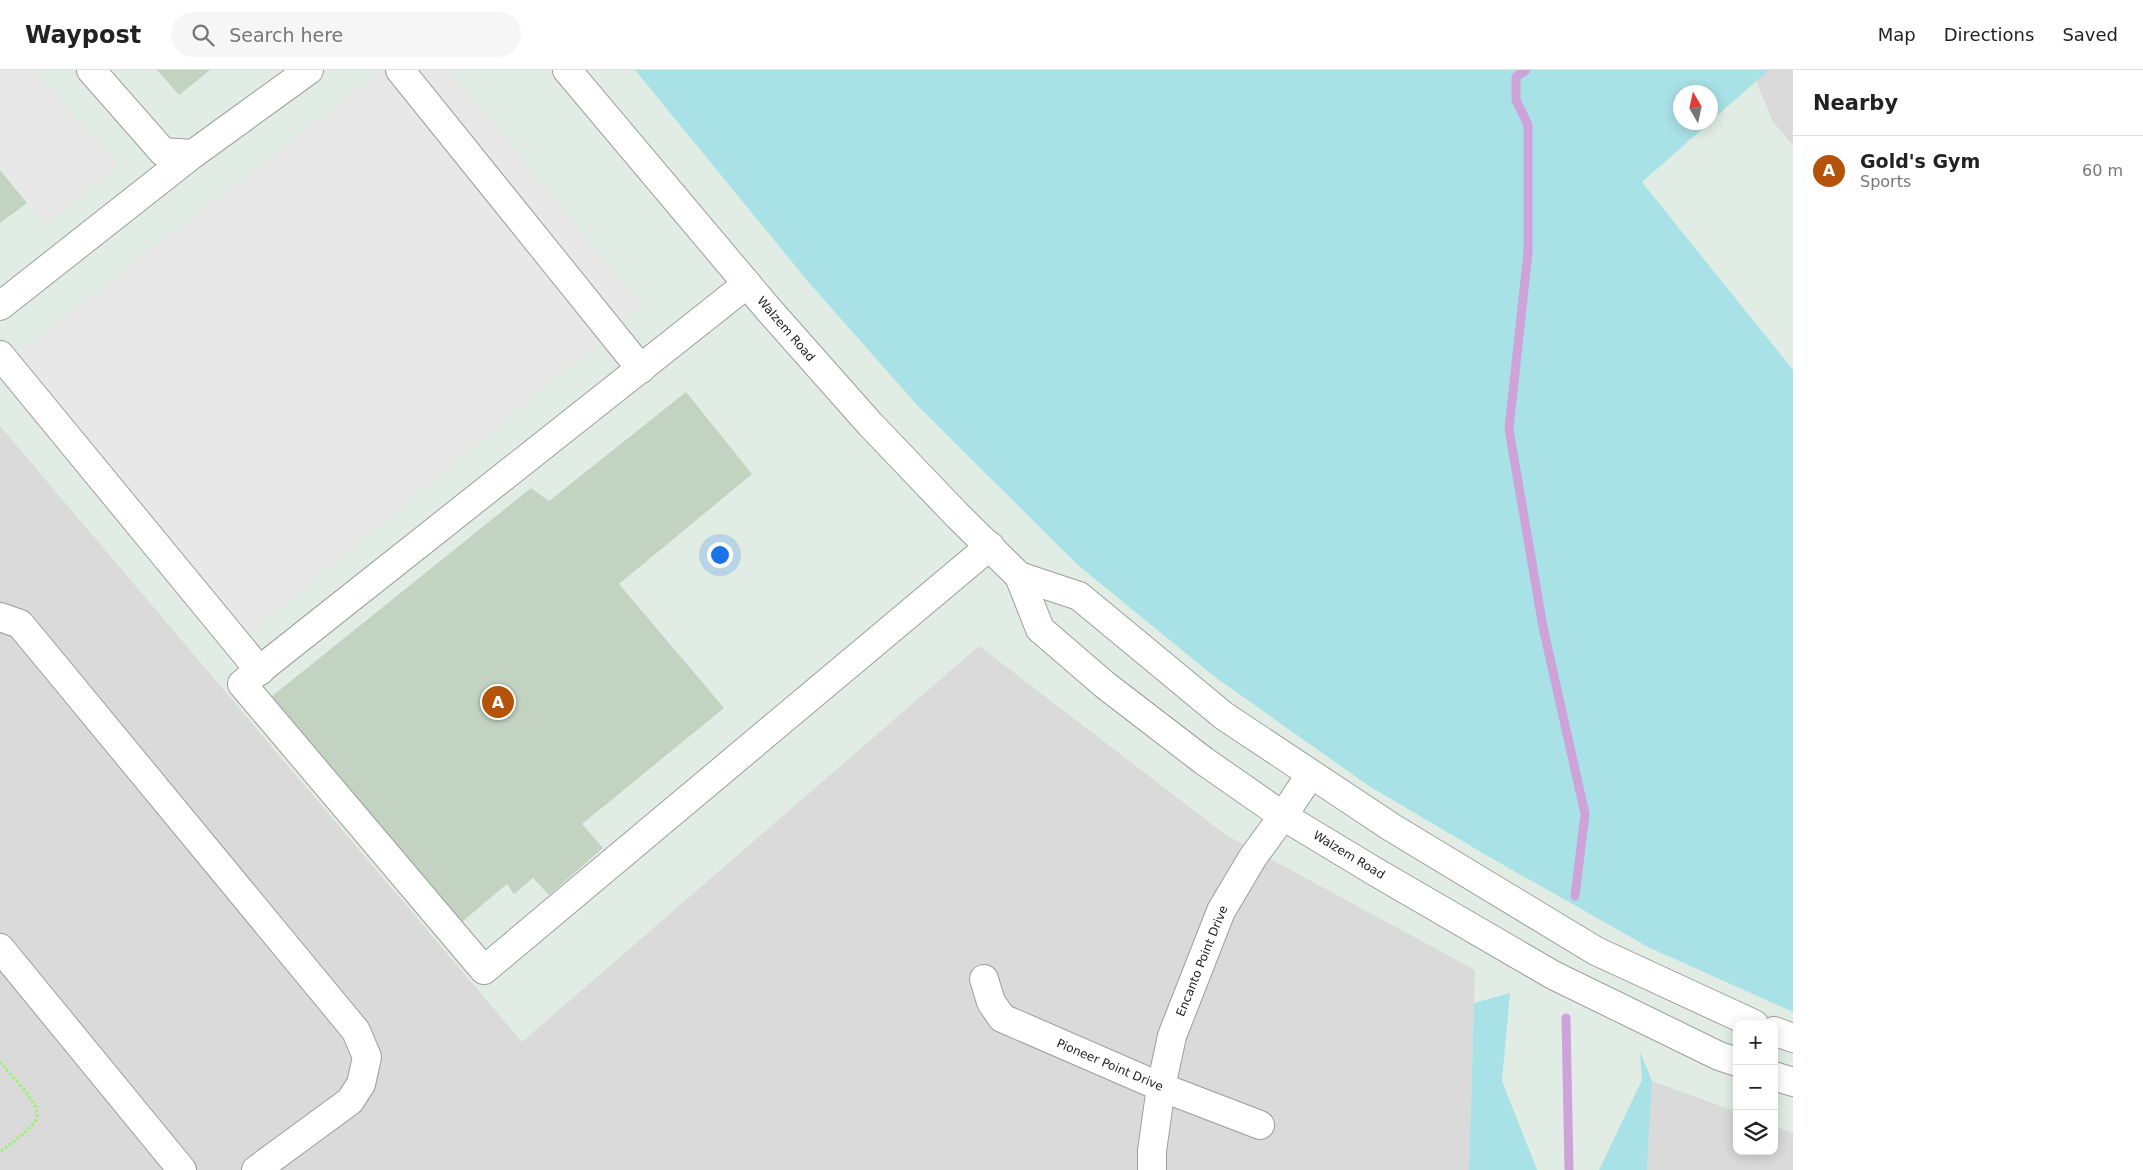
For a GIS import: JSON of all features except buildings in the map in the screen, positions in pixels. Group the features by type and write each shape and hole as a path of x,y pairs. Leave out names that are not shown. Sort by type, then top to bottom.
{"street":[{"path":"91,70 163,152 193,154"},
{"path":"0,306 193,154 309,70"},
{"path":"400,70 641,368"},
{"name":"Walzem Road","path":"567,70 747,284 870,424 957,515 1019,576 1040,629 1112,691 1204,761 1283,816 1374,871 1553,975 1719,1056 1733,1061"},
{"path":"747,284 242,684 484,970 990,546"},
{"path":"0,355 260,671"},
{"name":"Walzem Road","path":"1019,576 1079,596 1224,716 1391,828 1596,951 1745,1020"},
{"path":"0,616 20,624 356,1031 367,1057 360,1084 350,1101 256,1170"},
{"name":"Encanto Point Drive","path":"1152,1170 1152,1152 1161,1087 1172,1036 1221,911 1253,857 1310,775"},
{"path":"0,948 182,1170"},
{"name":"Pioneer Point Drive","path":"984,979 991,1002 1002,1018 1161,1087 1260,1125"},
{"path":"1778,1032 1793,1038"},
{"path":"1778,1077 1793,1082"}],"path":[{"path":"0,1062 36,1106 37,1116 20,1137 0,1152"}],"shaded area":[{"path":"0,70 35,70 119,165 47,224 0,169"},
{"path":"383,70 449,70 642,306 237,644 6,362"},
{"path":"635,70 1769,70 1718,115 1718,85 1673,85 1673,130 1701,130 1642,182 1793,370 1793,1012 1648,947 1486,855 1369,786 1215,677 1079,566 918,406 810,284"},
{"path":"1769,70 1793,70 1793,145 1773,122 1756,81"},
{"path":"0,426 522,1042 979,646 1226,835 1475,970 1469,1170 0,1170"},
{"path":"1510,993 1502,1081 1537,1170 1469,1170 1474,1003"},
{"path":"1640,1052 1652,1081 1647,1170 1599,1170 1642,1080"},
{"path":"1652,1081 1733,1111 1733,1155 1778,1155 1778,1127 1793,1133 1793,1170 1647,1170"}],"waterway":[{"path":"1526,70 1516,77 1516,100 1528,125 1528,252 1509,429 1543,627 1585,814 1575,896"},
{"path":"1566,1018 1569,1170"}],"place":[{"name":"Gold's Gym","path":"498,702"}]}
